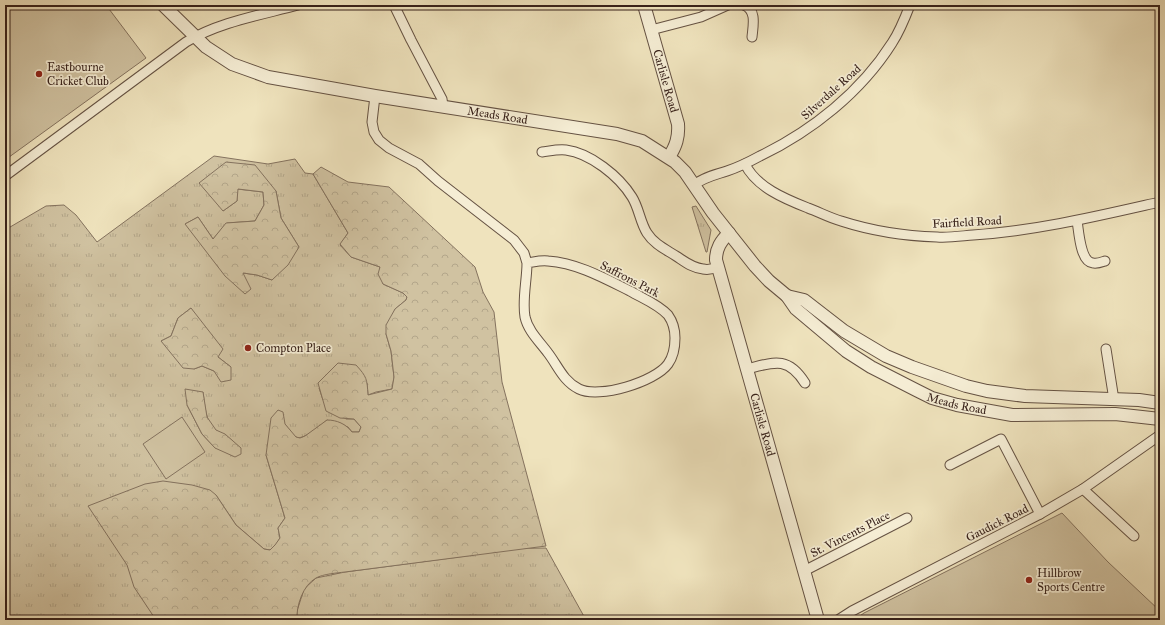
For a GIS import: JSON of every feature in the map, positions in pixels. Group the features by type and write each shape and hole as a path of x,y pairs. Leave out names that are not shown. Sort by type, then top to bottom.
{"street":[{"name":"Meads Road","path":"163,5 206,47 232,64 268,77 375,96 617,134 642,141 669,157 685,172 729,233 769,281 787,296 796,309 846,351 871,367 932,398 957,405 1012,415 1115,414 1160,419"},
{"path":"5,176 195,36 214,28 298,5"},
{"path":"394,5 442,99 443,106"},
{"name":"Carlisle Road","path":"644,5 678,124 679,133 669,157"},
{"path":"651,30 702,17 728,5"},
{"path":"744,5 751,10 753,16 752,37"},
{"name":"Silverdale Road","path":"694,185 700,180 709,176 745,164 780,147 808,129 832,110 865,79 893,42 910,5"},
{"path":"375,96 372,122 374,132 380,140 389,148 419,164 438,181 514,240 524,253 527,263"},
{"path":"542,152 568,150 592,159 623,184 632,198 648,234 655,243 694,267 702,269 718,267"},
{"name":"Fairfield Road","path":"745,164 753,176 763,186 800,205 841,221 889,232 937,237 1000,233 1077,221 1160,202"},
{"path":"1077,221 1084,257 1090,263 1094,264 1105,261"},
{"name":"Carlisle Road","path":"729,233 717,250 716,260 818,620"},
{"name":"Saffrons Park","path":"546,260 581,269 614,282 655,305 667,315 674,327 674,349 668,364 656,374 643,381 621,388 606,391 586,392 572,385 561,375 552,358 527,323 524,307 527,263 546,260"},
{"name":"Meads Road","path":"787,296 804,300 844,331 886,356 951,381 987,391 1007,394 1139,400 1160,403"},
{"path":"1106,349 1114,400"},
{"path":"747,369 777,362 793,368 805,383"},
{"name":"Gaudick Road","path":"838,620 852,611 1040,514 1083,489 1160,435"},
{"path":"950,465 1001,439 1040,514"},
{"path":"1083,489 1134,536"},
{"name":"St. Vincents Place","path":"804,571 907,518"}],"green space":[{"path":"5,5 106,5 146,58 5,160"},
{"path":"214,156 268,164 295,159 305,173 313,174 348,233 340,245 351,257 380,267 383,284 403,293 407,297 406,300 395,309 386,334 391,351 394,377 392,389 368,395 367,383 319,388 323,400 346,419 354,419 361,427 359,432 352,432 348,427 327,420 312,432 299,438 293,435 285,424 266,455 285,518 278,528 280,538 275,546 270,550 264,549 236,525 216,495 169,620 5,620 5,230 46,206 64,205 76,215 97,242","holes":["227,162 276,191 281,218 299,247 272,280 257,275 243,273 185,224 198,217 213,239 227,223 255,221 264,205 263,192 237,189 237,201 223,211","191,308 218,357 231,367 214,371 202,366 194,369 161,341 171,336 178,318","203,392 206,413 213,428 233,441 215,448 202,434 187,405"]},
{"path":"226,162 255,165 276,191 281,218 299,247 288,265 272,280 257,275 243,273 251,289 245,294 225,276 185,224 198,217 213,239 226,223 255,221 264,205 263,192 238,189 237,201 223,211 199,183"},
{"path":"321,167 348,182 389,187 475,267 483,292 494,312 502,382 546,546 334,573 322,576 311,581 301,596 297,620 156,620 134,587 127,565 88,506 145,484 163,481 192,485 210,490 216,495 236,525 264,549 270,550 280,538 278,528 285,518 266,455 271,418 278,410 283,412 285,424 296,437 300,438 327,420 341,423 352,432 359,432 361,427 354,419 340,418 326,411 318,383 338,363 356,365 366,378 368,395 392,389 394,377 391,351 386,334 386,325 395,309 406,300 407,297 403,293 383,284 378,274 380,267 351,257 340,244 348,233 313,174"},
{"path":"696,206 711,230 707,252 692,207"},
{"path":"191,308 223,349 218,357 231,367 231,380 221,382 214,371 202,366 194,369 183,368 161,341 171,336 178,318"},
{"path":"185,389 203,392 207,417 216,430 225,434 241,448 241,454 235,457 215,448 202,434 187,405"},
{"path":"182,417 205,452 166,479 143,444"},
{"name":"Hillbrow Sports Centre","path":"1062,513 1108,562 1160,611 1160,620 854,620 864,613"},
{"path":"546,548 586,620 297,620 297,611 304,589 316,578 345,572 474,555 483,549"}],"place":[{"name":"Eastbourne Cricket Club","path":"39,74"},
{"name":"Compton Place","path":"248,348"},
{"name":"Hillbrow Sports Centre","path":"1029,580"}]}
